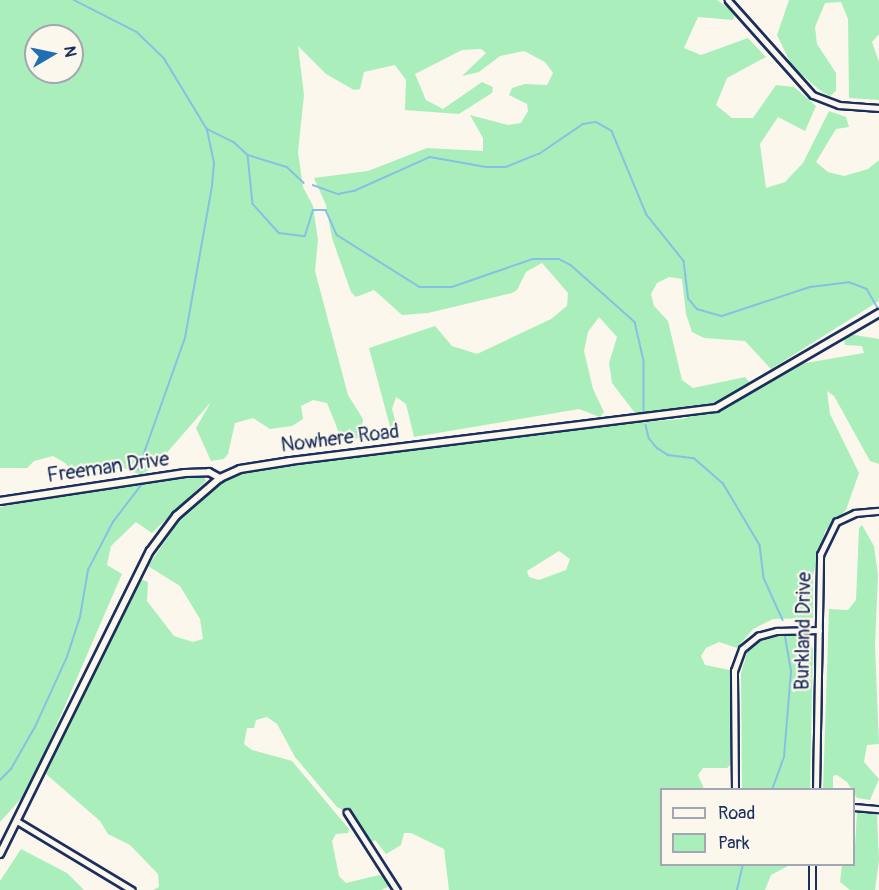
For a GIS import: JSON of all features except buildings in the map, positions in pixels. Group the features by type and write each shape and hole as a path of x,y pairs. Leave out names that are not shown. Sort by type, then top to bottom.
{"street":[{"path":"728,0 813,95 838,105 879,108"},
{"name":"Nowhere Road","path":"0,854 150,551 177,516 220,478 240,469 290,460 697,412 732,399 879,313"},
{"name":"Freeman Drive","path":"0,501 185,473 209,472 220,478"},
{"name":"Burkland Drive","path":"816,788 820,555 826,537 836,522 855,513 879,511"},
{"path":"735,788 734,671 742,649 758,636 777,631 819,630"},
{"path":"855,807 879,809"},
{"path":"347,812 397,890"},
{"path":"17,822 132,890"},
{"path":"812,866 812,890"}],"green space":[{"path":"0,0 717,0 735,13 733,20 698,17 684,48 701,55 748,38 766,57 727,78 716,105 732,118 753,118 776,85 794,87 816,106 805,131 778,117 760,144 766,188 785,182 803,163 829,111 846,117 849,127 836,129 816,162 828,172 844,176 868,169 879,160 879,301 771,369 745,341 704,338 692,332 686,314 682,279 669,277 657,283 651,294 654,306 668,321 682,380 693,388 745,377 749,382 747,388 705,406 635,413 612,383 609,363 617,337 599,317 588,332 584,351 593,389 604,412 600,417 579,409 414,437 406,404 396,397 392,409 399,434 392,434 369,348 435,326 452,346 477,354 551,319 567,306 568,293 542,263 526,272 517,290 512,293 428,313 402,315 374,290 356,297 351,292 332,238 326,205 314,178 368,171 427,148 483,151 483,138 470,115 508,125 521,123 528,111 527,104 509,95 512,88 525,84 547,85 553,73 545,62 524,51 500,56 479,72 462,76 486,53 481,49 462,50 415,74 426,100 443,109 482,82 493,87 492,93 459,114 405,110 406,80 395,65 364,72 360,89 354,90 326,74 298,46 304,95 298,152 303,187 313,206 318,240 315,271 348,395 363,419 361,438 342,440 327,403 313,400 301,406 303,419 292,426 270,429 253,418 235,423 228,454 224,459 211,461 196,428 211,402 157,464 141,475 124,468 78,478 65,463 53,456 34,461 27,468 0,468"},
{"path":"789,0 879,0 879,34 872,42 879,62 879,100 849,98 848,19 841,2 825,3 815,27 817,44 836,73 836,91 830,96 822,92 792,66 777,35"},
{"path":"849,334 879,339 879,464 870,461 834,396 827,391 830,414 859,473 846,510 825,531 813,575 813,618 773,619 753,629 737,648 719,642 706,648 701,656 705,665 730,670 730,765 727,768 703,768 698,775 704,788 660,788 660,866 788,866 771,875 765,890 449,890 444,849 411,833 404,833 401,845 386,854 375,840 369,844 350,813 337,807 295,757 277,724 267,717 256,720 254,728 247,728 244,744 252,750 292,761 349,829 348,833 336,834 332,841 339,876 346,883 379,875 389,879 390,886 381,890 153,890 159,887 158,874 130,845 108,834 100,821 46,774 89,677 140,579 148,582 147,601 174,636 193,642 203,639 200,619 180,586 148,566 189,506 229,478 258,469 606,425 681,419 715,411 794,365 864,353 862,346 845,345 844,339","holes":["559,551 570,559 566,570 539,580 529,577 527,571"]},
{"path":"179,475 204,477 206,481 152,533 136,522 111,546 107,565 122,574 28,791 0,822 0,507"},
{"path":"862,525 874,546 878,575 875,646 879,744 867,745 864,762 879,779 870,800 857,798 855,788 851,788 837,775 833,776 833,788 823,788 829,609 848,610 856,600 859,528"},
{"path":"797,634 809,638 813,650 810,788 742,788 741,673 748,650 769,636"},
{"path":"857,812 877,814 879,860 875,890 850,890 840,882 842,866 855,866"},
{"path":"21,849 67,873 84,890 0,890 0,881"}],"waterway":[{"path":"74,0 137,32 164,58 207,129 234,142 248,155 287,167 304,183"},
{"path":"313,185 338,194 354,191 430,157 487,167 506,167 539,154 583,124 596,122 612,131 647,215 684,261 689,299 697,309 722,316 810,287 849,282 867,289 879,310"},
{"path":"138,470 185,338 212,186 214,163 207,129"},
{"path":"248,155 253,204 279,233 305,236 313,210 326,210 337,235 420,287 452,287 533,259 559,259 571,265 635,322 644,360 644,412"},
{"path":"646,425 649,438 657,448 668,455 694,458 723,483 760,545 764,578 783,620"},
{"path":"0,780 11,769 35,727 67,657 80,617 88,570 113,522 142,484"},
{"path":"773,788 784,757 791,671 785,638"},
{"path":"737,890 743,866"}]}
